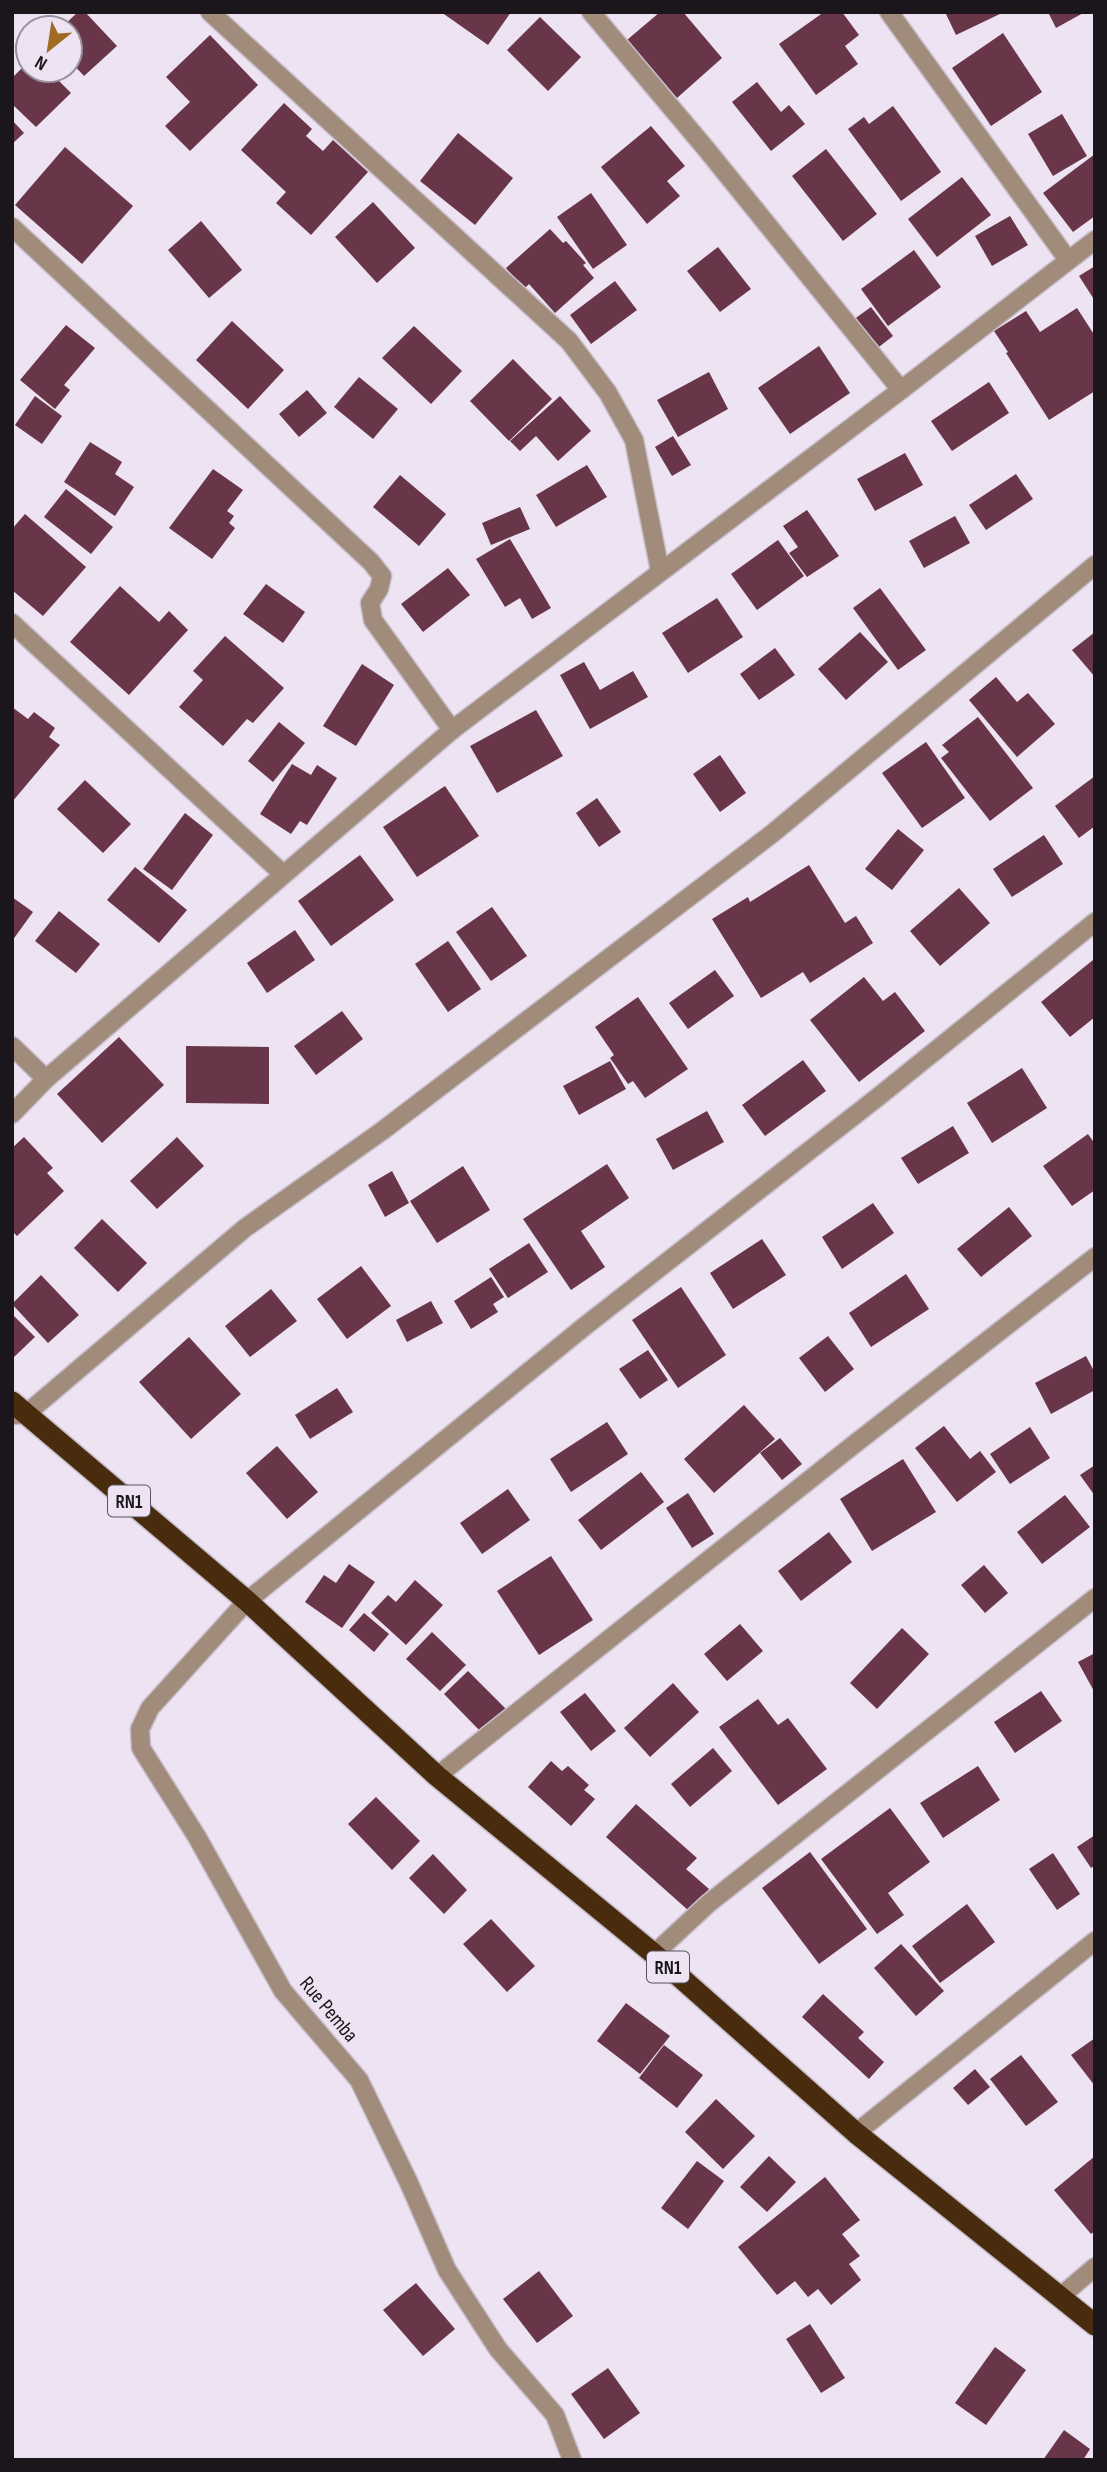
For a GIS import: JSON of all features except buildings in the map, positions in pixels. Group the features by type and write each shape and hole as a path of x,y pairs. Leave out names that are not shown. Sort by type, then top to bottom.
{"highway":[{"name":"RN1","path":"17,1410 247,1601 437,1776 654,1954 856,2133 1095,2325"}],"street":[{"path":"210,12 569,341 608,393 634,440 660,571"},
{"path":"591,12 707,150 901,390"},
{"path":"889,12 1068,260"},
{"path":"12,227 371,562 382,576 379,589 370,603 373,621 452,730"},
{"path":"12,1114 46,1079 452,730 1095,240"},
{"path":"17,1410 245,1228 382,1131 773,833 1095,565"},
{"path":"12,623 283,874"},
{"name":"Rue Pemba","path":"572,2460 555,2415 498,2349 447,2270 359,2080 283,1991 197,1837 141,1748 141,1729 150,1708 247,1601 585,1326 878,1097 1095,922"},
{"path":"12,1046 46,1079"},
{"path":"437,1776 1095,1257"},
{"path":"654,1954 709,1903 1095,1598"},
{"path":"856,2133 1095,1941"},
{"path":"1060,2296 1095,2267"}]}
